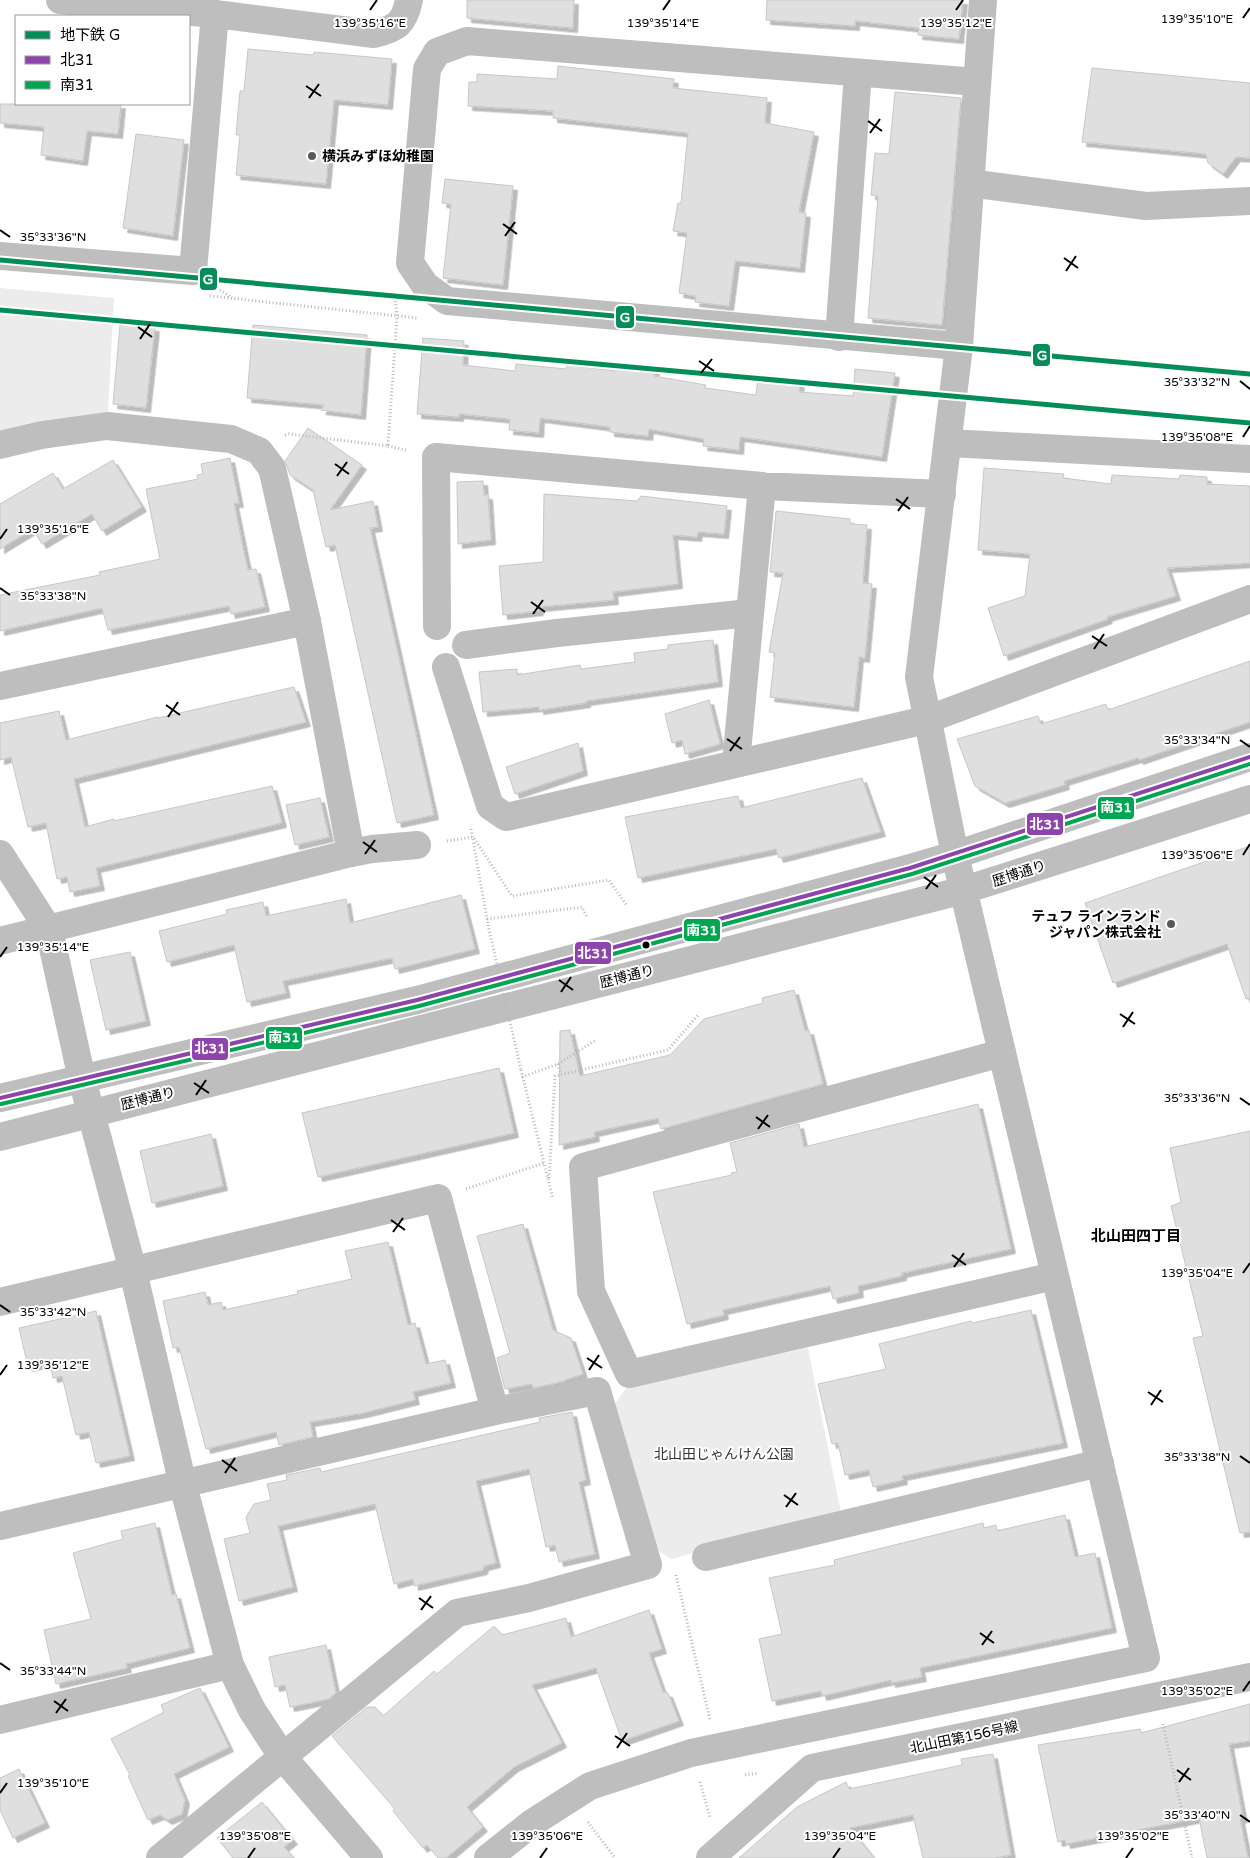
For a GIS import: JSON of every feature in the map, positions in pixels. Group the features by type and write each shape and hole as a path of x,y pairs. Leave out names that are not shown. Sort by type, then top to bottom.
{"street":[{"path":"60,0 215,14 374,34 393,29 406,17 409,0"},
{"path":"488,1858 532,1823 590,1786 691,1753 1146,1658 955,855 926,720 919,677 959,346 983,0"},
{"path":"0,256 193,272 215,14"},
{"path":"959,346 839,337 446,301 425,285 410,263 427,69 437,52 468,41 977,82"},
{"path":"839,337 858,73"},
{"path":"969,183 1146,206 1250,201"},
{"path":"0,445 42,435 107,426 231,439 259,451 272,468 307,621 350,853"},
{"path":"948,442 1250,459"},
{"path":"437,626 436,457 762,486 942,494"},
{"path":"736,763 762,486"},
{"path":"446,667 490,806 506,817 926,720 1250,599"},
{"path":"466,645 557,633 750,613"},
{"path":"0,686 307,621"},
{"path":"0,1098 417,1000 955,855 1250,757"},
{"name":"歴博通り","path":"0,1137 91,1112 964,890 1250,798"},
{"path":"0,941 350,853 372,848 417,845"},
{"path":"0,854 48,930 82,1079 230,1665 252,1710 282,1756 370,1858"},
{"path":"1002,1053 583,1167 591,1291 629,1374 1054,1276"},
{"path":"0,1302 438,1198 495,1411"},
{"path":"0,1526 495,1411 597,1391 648,1565 529,1598 457,1613 160,1858"},
{"path":"706,1557 1100,1463"},
{"path":"0,1720 230,1665"},
{"name":"北山田第156号線","path":"715,1853 812,1768 1158,1698 1250,1677"}],"path":[{"path":"259,451 268,441 289,434 388,446 397,316 394,286 410,263"},
{"path":"232,298 397,316"},
{"path":"490,806 468,821 473,837 488,925 520,1070 553,1201"},
{"path":"473,837 512,896 609,880 627,906"},
{"path":"487,919 582,907 586,917"},
{"path":"549,1182 555,1076 668,1050 699,1014"},
{"path":"522,1077 558,1064 596,1040"},
{"path":"558,1064 561,1074"},
{"path":"438,1198 544,1163"},
{"path":"677,1576 712,1726"},
{"path":"1158,1698 1192,1858"},
{"path":"737,1776 765,1773"},
{"path":"708,1779 699,1780 715,1853"},
{"path":"597,1818 588,1822 615,1858"}],"green space":[{"path":"0,288 114,298 108,412 0,434"},
{"name":"北山田じゃんけん公園","path":"808,1348 841,1513 671,1559 656,1549 615,1404 628,1385"}],"building":[{"path":"467,0 574,0 573,28 467,18"},
{"path":"767,0 963,0 959,39 918,35 919,28 855,21 855,26 766,20"},
{"path":"248,49 313,55 314,52 392,59 388,105 334,100 326,184 236,175 240,135 236,135 240,91 244,91"},
{"path":"558,66 674,79 673,88 767,98 765,123 814,132 799,212 806,213 800,268 735,261 729,306 695,302 696,296 679,293 687,233 673,231 678,203 681,203 688,133 553,118 553,111 468,106 469,82 477,82 477,74 557,79"},
{"path":"1092,68 1250,83 1250,158 1236,157 1223,174 1208,163 1206,154 1082,142"},
{"path":"895,92 961,98 942,325 868,318 878,196 871,195 875,153 889,154"},
{"path":"0,104 121,105 118,134 87,131 83,161 41,155 44,127 0,123"},
{"path":"136,134 184,140 173,236 123,228"},
{"path":"445,179 513,186 503,285 443,278 451,204 442,203"},
{"path":"120,325 155,327 146,408 113,404"},
{"path":"253,325 367,335 361,415 321,410 324,405 247,398"},
{"path":"423,338 464,341 463,365 515,371 516,364 566,369 567,365 616,371 617,364 655,369 654,376 706,385 705,388 756,395 758,378 800,383 799,392 853,396 855,369 895,373 882,457 740,437 739,450 703,446 704,439 649,429 648,436 610,432 610,427 540,418 539,433 509,430 510,419 459,414 459,417 417,414"},
{"path":"308,428 362,465 330,510 373,501 378,527 370,528 434,815 397,823 335,545 326,547 313,490 290,475 285,461"},
{"path":"230,458 239,503 234,503 248,570 256,569 265,607 231,614 229,606 108,630 102,608 0,631 0,595 100,575 99,572 160,559 146,489 198,479 197,475 203,474 201,464"},
{"path":"113,460 142,507 102,531 92,514 42,544 33,529 0,549 0,504 53,473 63,489"},
{"path":"984,468 1064,474 1063,478 1111,484 1112,475 1179,479 1180,475 1207,477 1207,484 1250,486 1250,563 1167,568 1176,596 1107,617 1108,619 1004,656 988,608 1025,596 1030,554 978,550"},
{"path":"483,481 484,495 488,495 491,540 458,544 457,482"},
{"path":"544,494 637,501 641,496 727,506 724,534 698,532 697,537 673,535 678,584 613,592 614,600 539,607 539,611 503,615 499,566 543,562"},
{"path":"776,511 850,519 850,524 867,525 863,583 872,584 865,658 859,657 854,707 770,697 775,653 769,652 783,573 770,572"},
{"path":"713,640 718,682 586,701 586,703 539,710 539,707 483,712 479,672 517,669 517,675 580,665 581,669 635,662 634,653 668,649 668,645"},
{"path":"1250,661 1250,722 1139,760 1138,758 1064,781 1065,785 1005,803 975,786 957,739 1038,716 1041,724 1106,704 1108,710"},
{"path":"294,687 306,722 74,779 85,827 114,819 114,821 272,786 282,823 96,868 100,886 70,892 67,877 57,879 46,823 28,827 11,757 0,760 0,723 59,711 66,740 158,717"},
{"path":"709,700 720,744 685,754 682,740 672,743 665,714"},
{"path":"578,743 583,771 515,794 506,767"},
{"path":"862,778 881,832 779,858 776,849 638,878 625,817 738,796 741,808"},
{"path":"320,798 329,837 295,845 286,805"},
{"name":"テュフ ラインランド ジャパン株式会社","path":"1250,846 1250,998 1246,999 1227,944 1113,983 1085,903"},
{"path":"461,895 475,949 395,969 392,958 283,981 286,993 247,1002 234,945 167,962 159,931 227,914 226,910 263,902 266,916 346,899 350,923"},
{"path":"130,952 146,1021 106,1030 90,960"},
{"path":"794,990 805,1031 809,1030 823,1084 661,1129 658,1118 594,1132 595,1137 559,1145 560,1031 570,1030 580,1076 670,1055 704,1019 763,1003 762,998"},
{"path":"499,1068 514,1133 318,1177 302,1113"},
{"path":"978,1104 1011,1249 902,1273 902,1276 858,1286 859,1293 833,1299 830,1286 723,1310 724,1315 687,1324 653,1192 732,1175 731,1173 737,1172 730,1143 799,1124 804,1147"},
{"path":"1250,1131 1250,1532 1240,1533 1193,1338 1203,1336 1171,1206 1181,1202 1170,1148"},
{"path":"211,1134 223,1186 152,1203 140,1151"},
{"path":"523,1224 553,1330 571,1338 583,1374 565,1381 533,1388 532,1384 505,1389 497,1358 510,1353 477,1236"},
{"path":"388,1242 408,1325 415,1323 426,1364 445,1360 451,1383 413,1392 415,1400 363,1413 310,1422 313,1437 279,1445 276,1432 206,1449 179,1347 173,1348 163,1301 205,1292 208,1305 221,1302 223,1310 298,1294 297,1291 352,1279 345,1251"},
{"path":"1031,1310 1063,1443 902,1476 903,1480 873,1487 869,1470 845,1475 838,1443 832,1444 818,1384 886,1369 879,1344 971,1321 972,1323"},
{"path":"96,1311 130,1456 96,1463 89,1432 76,1435 62,1376 53,1378 50,1362 28,1367 19,1328"},
{"path":"572,1412 586,1480 579,1482 595,1554 559,1562 555,1545 546,1547 529,1469 476,1481 496,1563 484,1566 483,1570 414,1586 413,1579 394,1584 375,1504 278,1526 293,1587 239,1601 224,1539 250,1533 246,1517 254,1504 271,1500 267,1484 287,1480 286,1475 320,1468 321,1472 540,1422 539,1418"},
{"path":"1065,1515 1075,1557 1095,1553 1112,1628 920,1668 922,1677 891,1683 891,1680 822,1696 821,1691 772,1701 759,1639 782,1634 769,1578 835,1565 834,1560 983,1523 984,1528 996,1525 997,1531"},
{"path":"155,1523 172,1595 176,1594 190,1648 126,1664 127,1668 56,1684 44,1630 91,1619 73,1553 123,1539 121,1531"},
{"path":"649,1610 662,1649 649,1653 663,1692 668,1693 679,1721 622,1741 596,1668 532,1685 562,1743 514,1767 467,1807 483,1827 446,1858 438,1858 427,1845 423,1848 393,1811 395,1809 332,1736 367,1707 375,1707 383,1716 434,1671 437,1674 494,1626 502,1635 566,1618 571,1637"},
{"path":"326,1645 336,1693 329,1699 290,1707 285,1685 275,1687 269,1657"},
{"path":"200,1688 229,1747 174,1774 185,1800 182,1814 168,1820 160,1815 148,1820 128,1776 130,1775 111,1739 164,1712 161,1705"},
{"path":"1250,1704 1250,1741 1229,1744 1243,1818 1240,1819 1248,1858 1207,1858 1199,1818 1066,1844 1065,1840 1058,1842 1038,1745 1140,1729 1141,1733"},
{"path":"993,1754 1011,1855 995,1858 923,1858 913,1815 850,1828 874,1858 739,1858 797,1807 846,1782 849,1789 962,1765 961,1759"},
{"path":"19,1769 45,1823 13,1838 0,1810 0,1778"},
{"path":"262,1802 293,1840 284,1847 294,1858 233,1858 217,1838"}],"metro line":[{"name":"G","path":"0,260 1250,374"},
{"name":"G","path":"0,310 1250,423"}],"transit line":[{"name":"北31","path":"0,1098 417,1000 910,868 1250,757"},
{"name":"南31","path":"1,1104 419,1006 912,874 1250,764"}],"place":[{"name":"横浜みずほ幼稚園","path":"312,156"},
{"name":"テュフ ラインランド ジャパン株式会社","path":"1171,924"}],"district":[{"name":"北山田四丁目","path":"1136,1236"}]}
